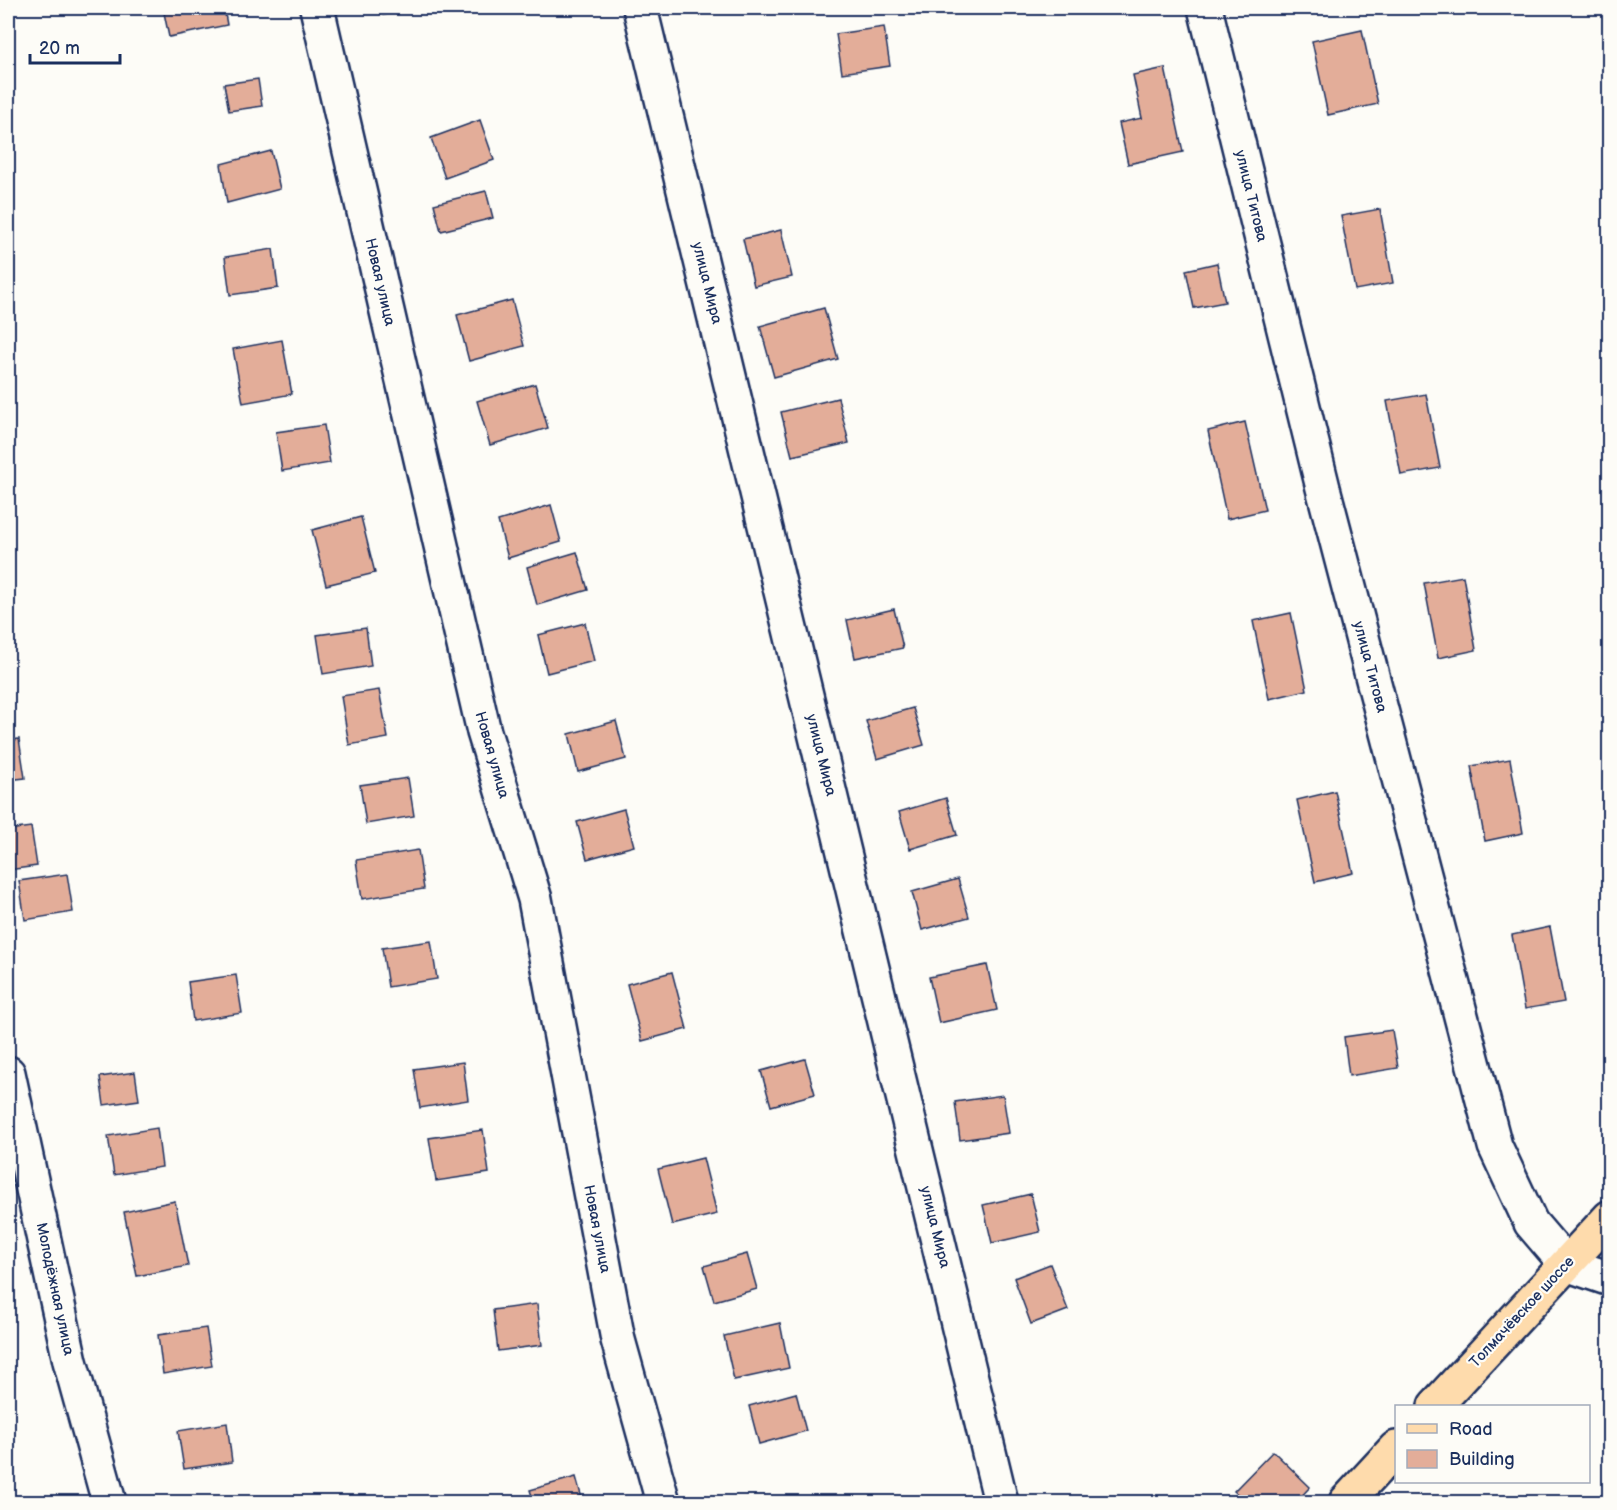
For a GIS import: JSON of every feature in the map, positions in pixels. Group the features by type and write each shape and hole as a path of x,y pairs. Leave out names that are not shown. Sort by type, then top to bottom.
{"main road":[{"name":"Толмачёвское шоссе","path":"1437,1405 1610,1217"},
{"path":"1346,1503 1395,1449"}],"street":[{"name":"Новая улица","path":"316,8 484,732 535,899 618,1340 663,1503"},
{"name":"улица Мира","path":"640,8 1001,1503"},
{"name":"улица Титова","path":"1205,8 1323,488 1495,1146 1531,1223 1566,1264"},
{"name":"Молодёжная улица","path":"8,1073 70,1361 109,1503"},
{"path":"1566,1264 1610,1279"}],"building":[{"path":"163,8 224,8 227,25 169,37"},
{"path":"382,8 422,8 383,15"},
{"path":"884,27 890,66 842,73 836,34"},
{"path":"1362,30 1378,104 1328,115 1312,41"},
{"path":"1165,68 1183,152 1128,164 1119,123 1142,118 1133,75"},
{"path":"258,79 262,106 229,111 224,84"},
{"path":"480,120 494,160 445,178 431,138"},
{"path":"271,151 280,189 227,203 221,164"},
{"path":"486,191 493,218 441,231 434,204"},
{"path":"1380,209 1393,283 1355,290 1341,216"},
{"path":"781,230 792,277 754,286 743,239"},
{"path":"273,249 278,288 230,295 225,257"},
{"path":"1217,263 1225,302 1194,308 1186,270"},
{"path":"512,300 524,346 469,361 457,315"},
{"path":"824,308 838,359 774,377 760,326"},
{"path":"282,340 292,394 243,403 233,349"},
{"path":"535,384 548,428 490,445 477,401"},
{"path":"1426,394 1440,468 1401,475 1387,401"},
{"path":"838,398 849,443 792,456 781,412"},
{"path":"1245,422 1265,510 1227,519 1208,431"},
{"path":"324,425 330,463 282,471 276,432"},
{"path":"551,505 561,542 508,558 498,521"},
{"path":"361,517 375,573 326,585 312,530"},
{"path":"577,552 588,590 537,605 527,567"},
{"path":"1463,576 1476,650 1438,658 1424,583"},
{"path":"894,609 903,648 855,658 847,620"},
{"path":"1291,613 1307,690 1269,699 1253,621"},
{"path":"585,623 594,661 547,673 538,635"},
{"path":"366,628 371,666 323,674 317,635"},
{"path":"379,690 388,738 349,745 341,696"},
{"path":"913,708 924,745 877,759 866,721"},
{"path":"616,721 626,759 578,772 569,734"},
{"path":"19,739 25,778 8,780 8,741"},
{"path":"1510,759 1523,833 1485,841 1471,766"},
{"path":"408,778 414,816 366,824 360,785"},
{"path":"1335,791 1353,873 1315,882 1297,800"},
{"path":"946,798 957,835 910,849 899,812"},
{"path":"624,809 634,846 587,859 577,822"},
{"path":"31,827 37,866 8,870 8,830"},
{"path":"418,850 424,889 362,899 356,860"},
{"path":"67,874 73,912 25,920 19,881"},
{"path":"958,879 969,917 922,930 912,892"},
{"path":"1550,927 1564,1002 1525,1009 1512,935"},
{"path":"431,941 437,979 388,987 382,948"},
{"path":"987,965 997,1010 939,1023 929,977"},
{"path":"672,972 687,1029 642,1041 627,984"},
{"path":"236,975 242,1013 193,1021 188,982"},
{"path":"1392,1030 1398,1068 1349,1076 1344,1037"},
{"path":"805,1059 815,1094 771,1106 761,1071"},
{"path":"463,1062 468,1100 420,1108 414,1069"},
{"path":"135,1072 139,1100 104,1105 100,1077"},
{"path":"1003,1095 1009,1133 960,1140 955,1102"},
{"path":"157,1128 162,1167 114,1175 108,1136"},
{"path":"483,1130 489,1173 436,1181 429,1138"},
{"path":"703,1158 717,1214 672,1225 658,1169"},
{"path":"1031,1194 1040,1232 992,1243 983,1205"},
{"path":"175,1201 188,1266 137,1276 124,1212"},
{"path":"747,1254 757,1289 714,1301 704,1266"},
{"path":"1050,1264 1068,1310 1031,1324 1014,1278"},
{"path":"537,1304 542,1345 498,1351 493,1310"},
{"path":"780,1323 789,1368 734,1380 724,1336"},
{"path":"206,1328 212,1366 163,1374 158,1335"},
{"path":"796,1393 806,1431 759,1444 749,1406"},
{"path":"227,1423 232,1462 184,1469 178,1431"},
{"path":"1273,1451 1310,1487 1296,1502 1246,1502 1234,1491"},
{"path":"576,1477 583,1502 534,1502 530,1490"},
{"path":"228,1497 229,1502 193,1502"}]}
